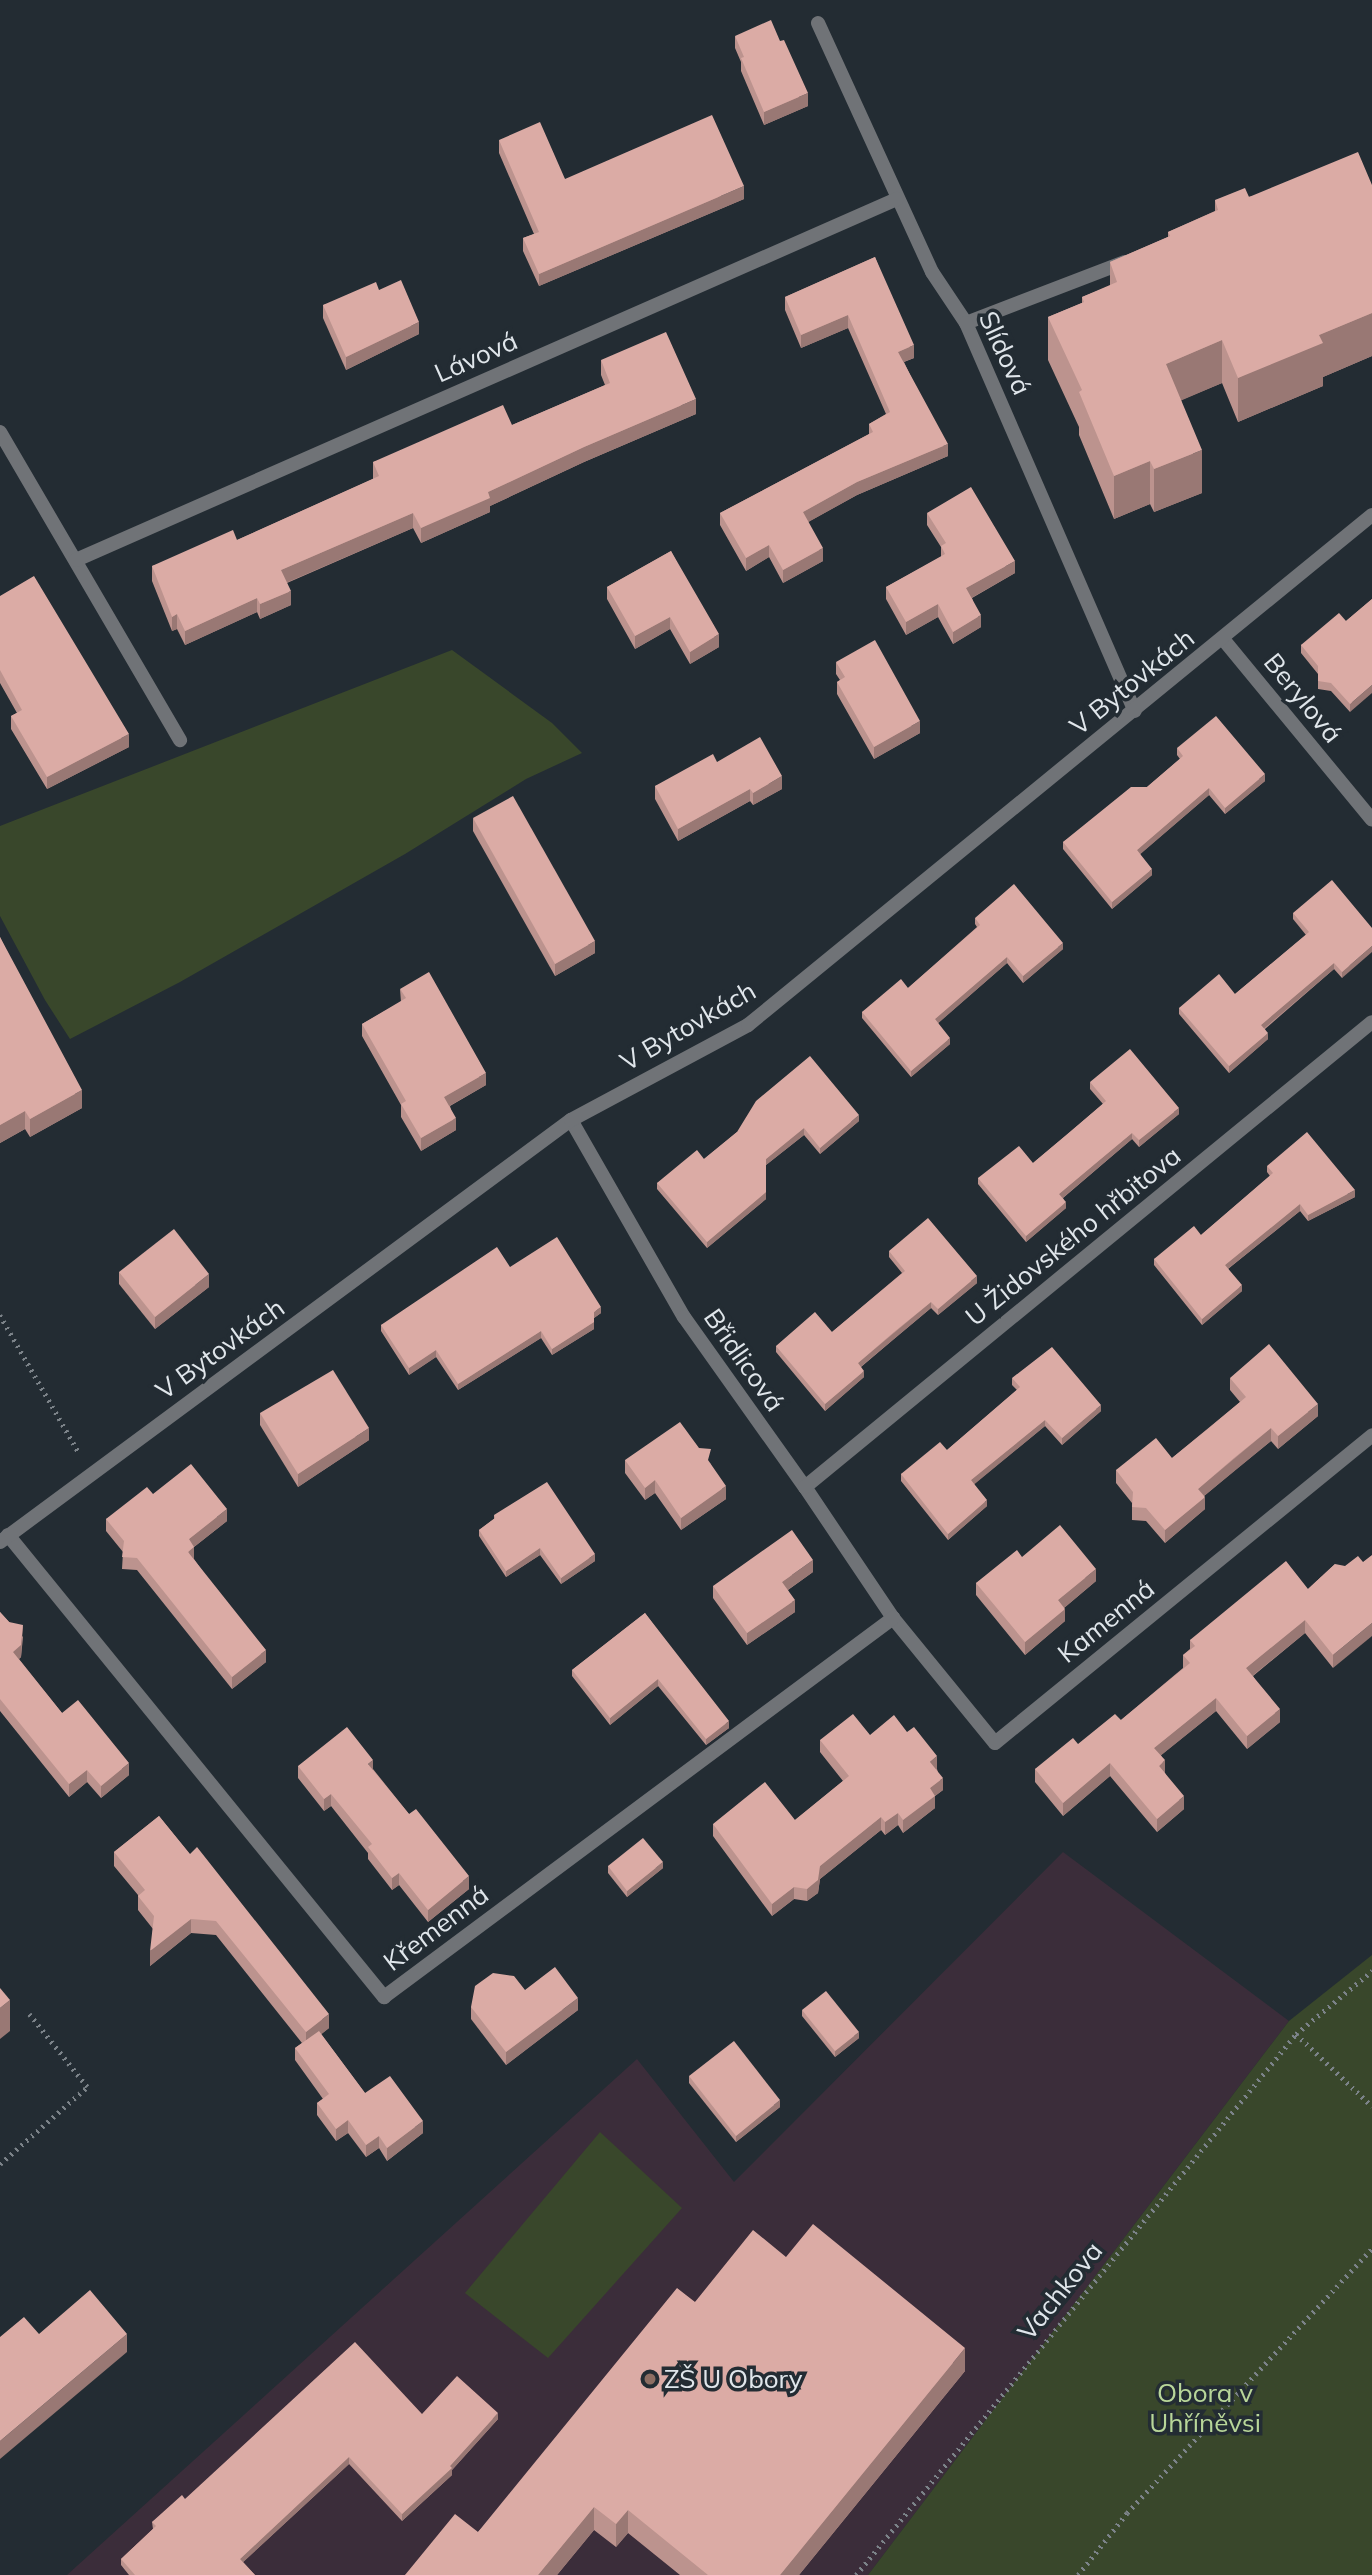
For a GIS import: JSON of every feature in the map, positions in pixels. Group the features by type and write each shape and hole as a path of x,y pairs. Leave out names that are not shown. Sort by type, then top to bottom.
{"street":[{"name":"Slídová","path":"818,23 932,272 966,323 1135,711"},
{"name":"Lávová","path":"76,560 897,199"},
{"path":"966,323 1136,258"},
{"path":"0,432 180,740"},
{"name":"V Bytovkách","path":"4,1539 571,1120 748,1026 1372,515"},
{"name":"Berylová","path":"1223,639 1372,820"},
{"name":"U Židovského hřbitova","path":"805,1488 1372,1022"},
{"name":"Břidlicová","path":"571,1120 684,1317 805,1488 892,1618"},
{"name":"Kamenná","path":"892,1618 995,1743 1372,1435"},
{"name":"Křemenná","path":"4,1539 384,1997 892,1618"}],"path":[{"path":"0,1315 91,1474"},
{"name":"Vachkova","path":"856,2575 1296,2034 1372,1971"},
{"path":"0,2164 88,2087 29,2014"},
{"path":"1296,2034 1372,2106"},
{"path":"1078,2575 1127,2513 1372,2248"}],"shaded area":[{"name":"ZŠ U Obory","path":"1063,1852 1289,2021 868,2575 67,2575 637,2059 734,2182"}],"green space":[{"path":"452,650 552,723 582,753 526,779 405,854 180,982 70,1039 45,1000 0,916 0,826"},
{"name":"Obora v Uhříněvsi","path":"1372,1955 1372,2575 868,2575 1289,2021"},
{"path":"600,2132 682,2208 548,2358 465,2293"}],"building":[{"path":"771,20 780,41 784,40 808,93 764,112 741,58 744,57 735,36"},
{"path":"712,115 744,186 539,274 523,238 539,232 499,140 540,122 565,179"},
{"path":"1358,152 1372,185 1372,313 1319,335 1323,343 1238,378 1222,340 1166,364 1202,450 1154,469 1150,461 1114,476 1079,392 1082,390 1048,317 1084,302 1082,297 1117,282 1110,262 1170,236 1168,232 1218,210 1215,200 1245,188 1249,197"},
{"path":"875,257 914,345 898,352 948,444 857,482 803,512 823,548 783,570 769,545 746,558 720,513 873,432 869,424 890,412 848,315 801,335 785,297"},
{"path":"401,280 419,322 346,357 323,305 376,282 379,290"},
{"path":"666,332 696,399 488,492 490,498 421,528 413,513 281,570 291,591 260,604 257,598 185,631 177,614 172,617 152,566 233,530 237,540 379,476 373,462 503,405 512,425 610,383 601,360"},
{"path":"971,487 1015,561 966,588 981,615 953,632 938,604 906,622 886,587 945,554 941,546 946,543 927,513"},
{"path":"671,551 719,634 690,652 670,617 635,636 607,587"},
{"path":"34,576 129,734 47,777 11,716 22,710 0,670 0,596"},
{"path":"1372,599 1372,685 1350,704 1331,683 1318,681 1318,666 1301,645 1339,613 1346,621"},
{"path":"875,640 920,721 874,747 837,682 845,677 836,662"},
{"path":"1216,716 1265,774 1225,808 1209,788 1137,850 1152,869 1112,902 1063,842 1131,787 1147,787 1183,756 1177,748"},
{"path":"760,737 782,776 753,793 750,789 678,829 655,786 713,754 717,762"},
{"path":"513,796 595,941 555,964 473,818"},
{"path":"1332,880 1372,928 1372,946 1342,972 1334,963 1261,1025 1268,1033 1229,1066 1179,1008 1219,974 1235,994 1309,932 1293,913"},
{"path":"1014,884 1063,943 1023,976 1007,957 935,1019 950,1038 911,1071 862,1012 901,979 908,988 980,925 975,918"},
{"path":"0,937 82,1090 30,1119 25,1111 0,1125"},
{"path":"429,972 486,1073 444,1097 456,1118 421,1138 401,1104 406,1101 362,1024 406,998 400,989"},
{"path":"1130,1049 1179,1108 1139,1140 1132,1133 1096,1163 1059,1194 1066,1202 1026,1236 978,1178 1019,1146 1033,1163 1070,1132 1106,1101 1090,1082"},
{"path":"810,1056 859,1115 820,1148 804,1128 766,1159 766,1192 707,1242 657,1183 697,1150 704,1159 737,1132 756,1101"},
{"path":"1307,1132 1355,1190 1308,1215 1300,1204 1225,1265 1242,1285 1202,1319 1154,1259 1194,1226 1201,1235 1273,1173 1267,1166"},
{"path":"928,1218 977,1276 938,1309 931,1302 894,1332 858,1363 864,1371 825,1404 776,1346 815,1312 832,1332 905,1271 889,1251"},
{"path":"174,1229 209,1274 155,1317 119,1272"},
{"path":"557,1237 601,1307 594,1312 594,1322 552,1349 541,1331 458,1384 436,1350 409,1368 381,1325 497,1247 510,1267"},
{"path":"1269,1344 1318,1404 1278,1436 1271,1428 1234,1458 1198,1489 1205,1497 1165,1530 1146,1508 1132,1507 1133,1492 1116,1470 1156,1438 1172,1458 1209,1428 1246,1397 1230,1378"},
{"path":"1052,1347 1101,1405 1062,1438 1045,1420 971,1480 987,1500 948,1534 901,1474 940,1442 947,1450 1020,1387 1012,1378"},
{"path":"333,1370 369,1428 298,1474 260,1413"},
{"path":"680,1422 699,1448 711,1449 708,1460 726,1486 681,1518 655,1480 645,1488 625,1460"},
{"path":"191,1464 227,1509 189,1539 194,1547 188,1552 266,1650 232,1677 137,1558 122,1557 124,1541 106,1519 147,1487 153,1494"},
{"path":"547,1482 595,1554 561,1578 540,1548 506,1571 479,1530 495,1518 494,1515"},
{"path":"1060,1525 1096,1569 1058,1600 1065,1609 1025,1642 976,1583 1017,1550 1022,1557"},
{"path":"792,1530 813,1560 782,1582 795,1600 747,1633 713,1586"},
{"path":"1372,1555 1372,1623 1333,1655 1305,1620 1246,1668 1280,1709 1247,1736 1216,1698 1154,1748 1165,1760 1159,1766 1184,1796 1157,1819 1110,1763 1063,1803 1035,1769 1073,1738 1078,1744 1115,1714 1121,1720 1190,1663 1183,1655 1195,1646 1190,1640 1286,1561 1308,1589 1335,1564 1345,1566 1358,1556 1363,1562"},
{"path":"0,1612 9,1622 23,1625 21,1645 13,1652 62,1713 78,1700 129,1763 101,1786 87,1770 69,1784 0,1699"},
{"path":"645,1613 729,1721 706,1739 658,1679 610,1718 572,1670"},
{"path":"853,1714 870,1735 894,1715 907,1732 914,1727 937,1756 930,1762 943,1778 930,1788 935,1796 903,1820 898,1813 885,1822 881,1817 820,1866 818,1880 807,1889 794,1887 772,1904 713,1824 765,1782 795,1820 849,1776 820,1740"},
{"path":"347,1727 373,1760 368,1764 409,1814 416,1809 469,1876 428,1910 399,1873 392,1878 368,1847 372,1844 331,1794 324,1799 298,1766"},
{"path":"159,1816 190,1854 197,1847 329,2014 306,2032 216,1921 191,1919 150,1951 154,1916 138,1896 145,1890 114,1852"},
{"path":"643,1838 663,1862 627,1891 608,1866"},
{"path":"555,1967 578,1998 506,2052 471,2007 475,1986 493,1973 514,1976 525,1990"},
{"path":"0,1988 10,2000 0,2008"},
{"path":"826,1991 859,2032 835,2051 802,2010"},
{"path":"319,2031 365,2093 390,2076 423,2121 387,2148 379,2136 366,2145 348,2120 336,2129 317,2103 329,2094 295,2048"},
{"path":"734,2041 780,2100 736,2136 689,2076"},
{"path":"813,2224 965,2348 780,2575 708,2575 628,2510 616,2524 594,2507 538,2575 405,2575 455,2514 478,2532 677,2288 695,2302 753,2230 786,2257"},
{"path":"90,2290 127,2334 0,2441 0,2337 24,2317 39,2334"},
{"path":"355,2342 422,2414 457,2376 498,2413 450,2466 452,2468 402,2514 349,2457 240,2559 255,2575 135,2575 121,2559 156,2526 152,2522 182,2495 185,2499"}],"place":[{"name":"ZŠ U Obory","path":"650,2379"}]}
